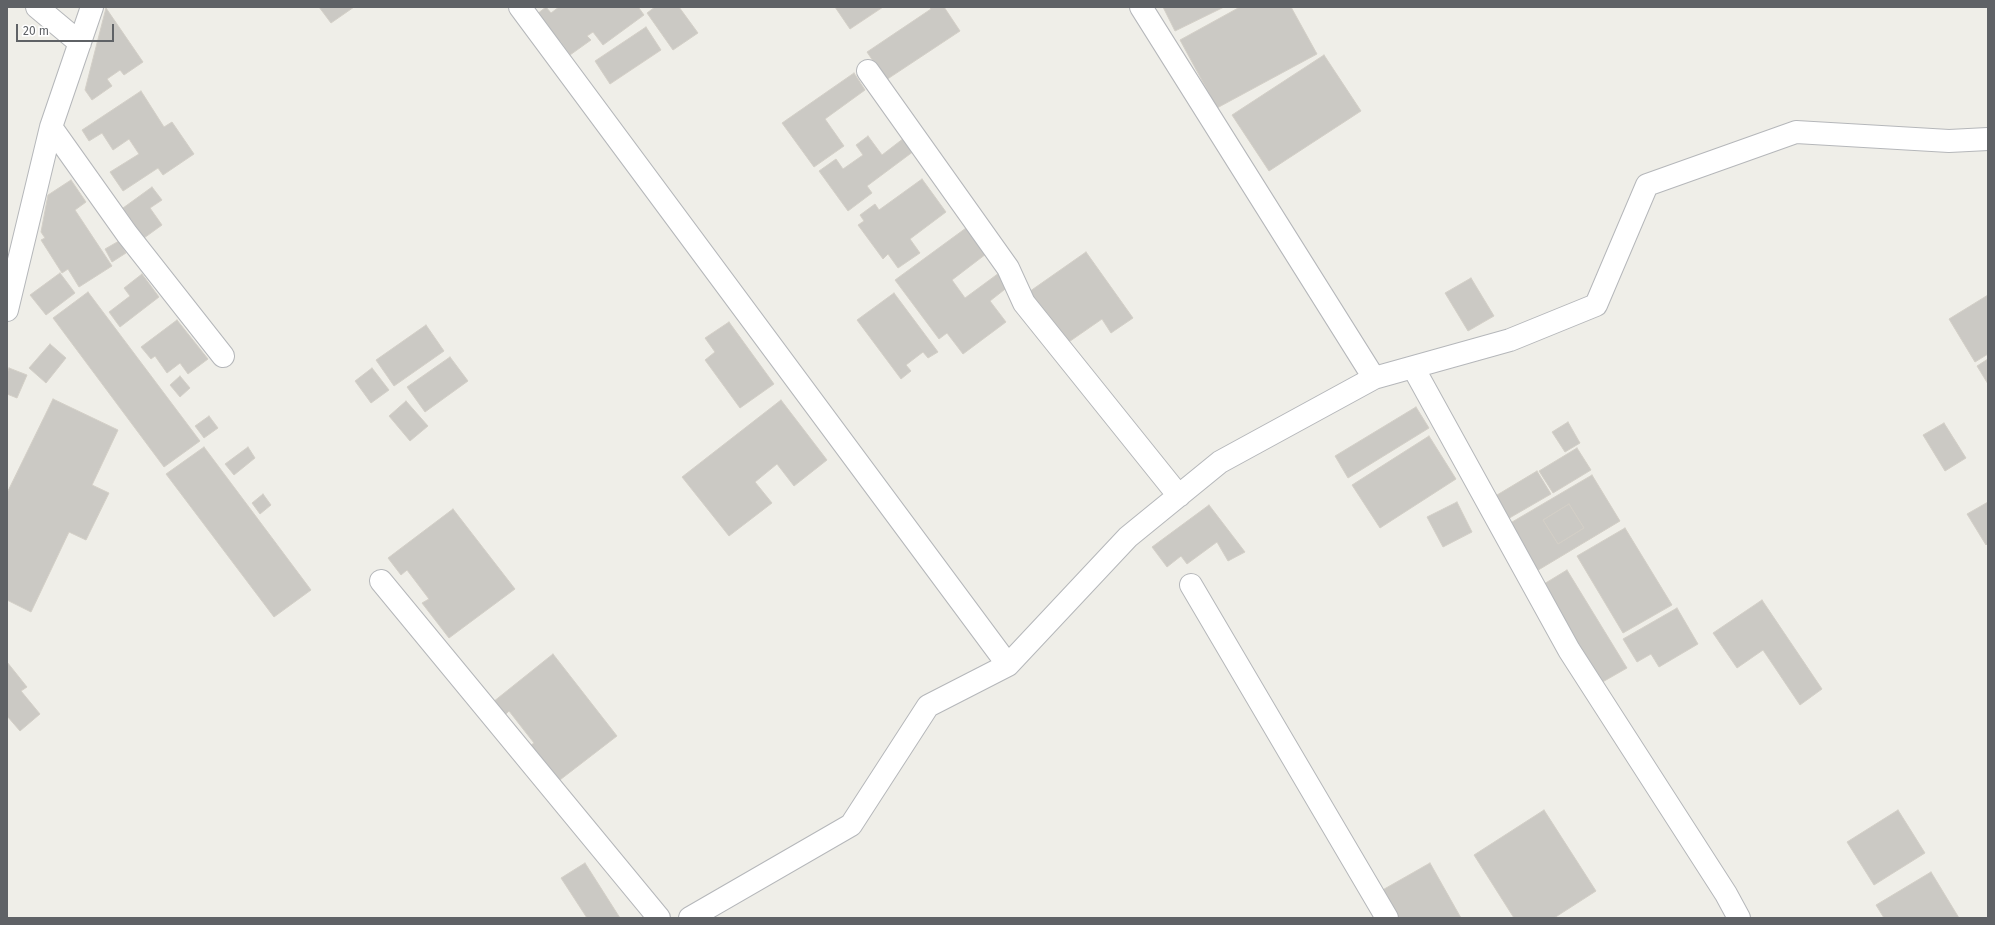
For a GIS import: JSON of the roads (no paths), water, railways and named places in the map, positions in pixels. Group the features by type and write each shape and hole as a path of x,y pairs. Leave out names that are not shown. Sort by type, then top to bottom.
{"street":[{"path":"37,7 80,43"},
{"path":"7,310 51,128 92,7"},
{"path":"520,7 1008,665"},
{"path":"1141,7 1374,378"},
{"path":"868,71 1008,268 1024,303 1179,496"},
{"path":"51,128 132,240 223,356"},
{"path":"690,918 851,825 928,706 1008,665 1128,537 1220,462 1374,378 1510,340 1596,305 1647,185 1796,132 1949,141 1988,139"},
{"path":"1414,368 1569,650 1740,918"},
{"path":"381,581 659,918"},
{"path":"1191,585 1387,918"}]}
